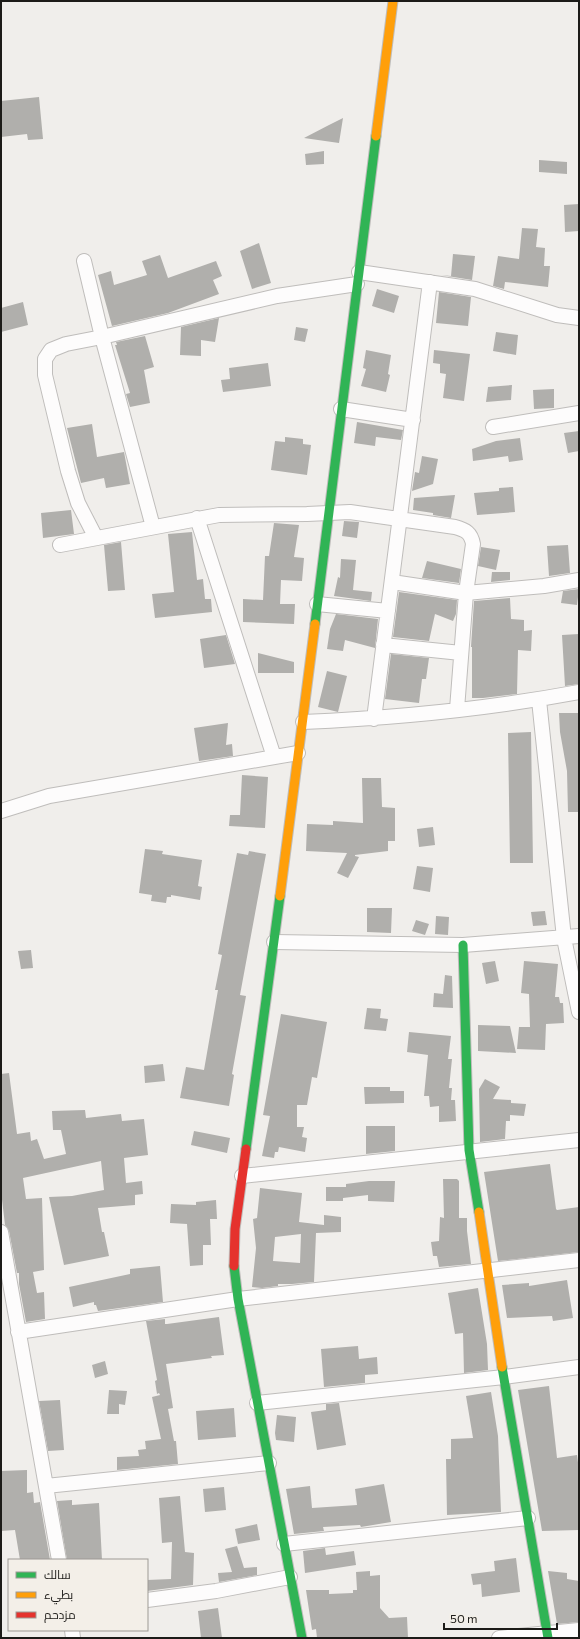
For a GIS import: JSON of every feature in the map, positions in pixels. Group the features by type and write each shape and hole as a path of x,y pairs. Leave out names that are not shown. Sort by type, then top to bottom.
{"street":[{"path":"302,1638 238,1299 234,1272 235,1229 274,942 393,1"},
{"path":"84,261 102,337 154,527"},
{"path":"96,538 78,503 68,471 45,375 45,359 52,350 66,344 358,278 430,282 475,289 557,315 579,318"},
{"path":"374,719 430,282"},
{"path":"341,409 412,420"},
{"path":"492,427 579,413"},
{"path":"60,545 219,515 350,512 455,526 466,530 472,536 474,544 466,593 457,709"},
{"path":"197,518 274,757"},
{"path":"392,582 466,593 544,586 579,580"},
{"path":"317,604 388,611"},
{"path":"383,644 461,653"},
{"path":"302,722 374,719 539,700 579,692"},
{"path":"539,700 564,938 579,1012"},
{"path":"1,812 49,796 298,753"},
{"path":"274,942 463,945 579,936"},
{"path":"463,945 469,1150 504,1377 548,1636"},
{"path":"242,1176 469,1150 579,1140"},
{"path":"1,1232 59,1559"},
{"path":"18,1332 238,1299 579,1260"},
{"path":"258,1403 504,1377 579,1366"},
{"path":"46,1486 269,1464"},
{"path":"284,1544 528,1518"},
{"path":"148,1600 216,1591 290,1577"},
{"path":"498,1638 548,1636 579,1630"}],"building":[{"path":"39,97 43,139 28,140 27,134 1,137 1,101"},
{"path":"343,118 339,143 304,138 329,125"},
{"path":"324,151 324,164 306,165 305,154"},
{"path":"539,160 567,162 567,174 539,172"},
{"path":"579,204 579,231 565,232 564,205"},
{"path":"522,228 538,229 536,247 545,248 544,266 550,266 548,287 505,282 504,289 493,286 498,256 519,259"},
{"path":"259,243 271,283 252,289 240,251"},
{"path":"453,254 475,256 472,280 441,275 451,276"},
{"path":"160,255 168,278 216,261 222,276 213,280 219,294 168,313 112,326 98,275 111,271 114,285 147,275 142,261"},
{"path":"377,289 399,296 394,313 372,306"},
{"path":"439,292 471,297 468,326 436,323"},
{"path":"23,302 28,325 1,332 1,308"},
{"path":"219,318 215,342 201,340 201,356 180,355 181,327"},
{"path":"296,327 308,329 305,342 294,340"},
{"path":"496,332 518,335 516,355 493,351"},
{"path":"145,336 154,367 144,370 150,403 130,407 126,394 130,393 115,345 117,345 116,342"},
{"path":"366,350 391,355 388,374 390,375 386,392 361,386 366,369 363,368"},
{"path":"434,350 470,354 464,401 443,398 446,374 440,373 440,364 433,363"},
{"path":"268,363 271,386 223,392 221,380 230,379 229,368"},
{"path":"512,385 511,400 486,402 488,387"},
{"path":"554,389 554,408 534,409 533,390"},
{"path":"357,422 403,430 401,440 376,437 375,446 354,443"},
{"path":"92,424 97,457 124,452 130,484 106,488 104,478 81,483 67,428"},
{"path":"579,431 579,451 568,453 564,433"},
{"path":"285,437 303,439 303,444 311,445 307,475 271,470 275,441 285,442"},
{"path":"520,438 523,460 509,462 508,456 473,461 472,449 496,441"},
{"path":"422,456 438,459 433,484 412,491 415,472 419,473"},
{"path":"513,487 515,512 477,515 474,493 499,491 499,488"},
{"path":"455,495 451,518 413,510 414,498"},
{"path":"71,510 74,534 43,538 41,513"},
{"path":"344,521 359,522 357,538 342,536"},
{"path":"274,523 299,525 294,557 304,558 302,581 281,580 280,604 295,604 294,624 243,622 243,599 263,600 265,556 269,556"},
{"path":"192,532 197,580 203,579 205,599 211,599 212,612 155,618 152,594 174,592 168,534"},
{"path":"121,542 125,590 108,591 104,545"},
{"path":"568,545 570,573 549,576 547,546"},
{"path":"481,547 500,550 496,570 478,566"},
{"path":"341,559 356,560 353,590 372,592 371,601 334,596 338,577 340,578"},
{"path":"427,561 461,569 459,583 422,578"},
{"path":"492,572 510,572 510,580 491,582"},
{"path":"579,589 577,605 561,603 563,591"},
{"path":"399,592 457,600 456,614 453,621 435,614 429,641 393,637"},
{"path":"510,598 511,619 524,620 524,631 532,630 531,651 518,650 517,694 472,698 471,647 474,601"},
{"path":"336,614 378,619 375,648 345,640 343,651 327,649 330,629"},
{"path":"579,634 579,684 565,686 562,635"},
{"path":"226,635 235,664 204,668 200,639"},
{"path":"258,653 294,662 294,673 258,673"},
{"path":"391,654 429,658 426,679 422,679 419,703 385,699"},
{"path":"327,671 347,676 338,712 318,707"},
{"path":"559,713 579,713 579,812 568,812 567,771 560,732"},
{"path":"228,723 226,745 232,744 233,756 199,761 194,728"},
{"path":"531,732 533,863 510,863 508,733"},
{"path":"242,775 268,777 265,828 229,826 230,815 240,815"},
{"path":"362,778 381,778 382,807 395,808 395,841 388,841 388,851 355,855 359,857 348,878 337,873 347,853 306,851 307,824 333,825 333,821 363,823"},
{"path":"433,827 435,845 419,847 417,829"},
{"path":"145,849 163,851 162,854 202,860 198,886 202,887 200,900 171,895 171,897 167,897 166,903 151,901 152,895 139,893"},
{"path":"249,851 266,854 240,995 246,996 232,1074 234,1075 229,1106 180,1098 186,1067 204,1070 218,990 215,990 222,955 218,954 237,853 248,855"},
{"path":"417,866 433,868 430,892 413,889"},
{"path":"367,908 392,908 391,933 367,932"},
{"path":"545,911 547,925 533,926 531,912"},
{"path":"436,916 449,917 448,935 435,934"},
{"path":"416,920 429,924 425,935 412,931"},
{"path":"31,950 33,968 21,969 18,951"},
{"path":"495,961 499,981 486,984 482,963"},
{"path":"524,961 558,964 555,997 559,997 560,1003 563,1003 564,1023 546,1024 545,1050 517,1049 519,1027 530,1027 529,994 521,993"},
{"path":"445,975 452,976 453,1008 433,1007 434,993 443,994"},
{"path":"367,1008 381,1009 380,1018 388,1019 386,1031 364,1029"},
{"path":"281,1014 327,1022 317,1078 312,1077 307,1105 297,1105 297,1127 304,1127 302,1137 307,1138 305,1152 279,1147 278,1152 275,1152 274,1158 262,1156 270,1116 263,1115"},
{"path":"478,1025 510,1026 516,1053 478,1051"},
{"path":"409,1032 451,1036 448,1059 452,1059 449,1088 452,1088 451,1100 455,1100 456,1121 439,1122 439,1106 430,1107 429,1096 424,1096 428,1055 407,1052"},
{"path":"163,1064 165,1081 145,1083 144,1066"},
{"path":"9,1073 17,1134 30,1132 31,1141 37,1139 44,1159 66,1154 61,1130 53,1130 52,1111 85,1110 86,1118 121,1114 122,1121 144,1119 148,1155 124,1158 126,1183 142,1181 143,1194 135,1195 135,1205 98,1208 102,1232 104,1232 109,1256 64,1265 49,1197 72,1196 104,1190 101,1161 23,1178 26,1199 42,1198 44,1270 33,1272 37,1293 44,1292 45,1319 26,1322 19,1284 19,1273 17,1273 9,1231 5,1225 1,1191 1,1074"},
{"path":"485,1079 500,1087 493,1099 511,1100 511,1103 526,1104 524,1116 510,1115 510,1121 506,1121 505,1139 480,1142 479,1089"},
{"path":"364,1087 390,1087 390,1091 404,1091 404,1103 365,1104"},
{"path":"366,1126 395,1126 395,1151 366,1154"},
{"path":"194,1131 230,1138 227,1153 191,1145"},
{"path":"550,1164 556,1209 579,1207 579,1252 498,1261 484,1172"},
{"path":"443,1179 457,1179 459,1181 459,1218 467,1218 471,1264 439,1267 437,1256 433,1256 431,1242 439,1241 440,1217 444,1218"},
{"path":"369,1181 395,1181 394,1202 368,1201 368,1195 343,1198 343,1201 326,1201 326,1187 346,1187 346,1184"},
{"path":"260,1188 302,1193 299,1222 324,1225 324,1215 341,1217 341,1232 316,1233 314,1282 278,1284 278,1286 262,1288 252,1287 256,1248 253,1219 257,1218","holes":["301,1234 300,1263 273,1261 275,1237"]},
{"path":"216,1200 217,1219 210,1219 211,1245 203,1245 203,1265 190,1266 187,1224 170,1223 171,1204 196,1205 196,1202"},
{"path":"160,1266 163,1302 98,1311 96,1305 94,1305 94,1302 73,1307 69,1287 130,1274 130,1269"},
{"path":"567,1280 573,1318 553,1321 552,1316 507,1318 502,1285 529,1283 529,1286"},
{"path":"478,1288 487,1344 488,1370 464,1373 463,1333 455,1334 448,1293"},
{"path":"219,1317 224,1355 166,1364 173,1408 168,1409 174,1441 176,1441 178,1464 117,1470 117,1457 139,1456 138,1450 146,1449 145,1441 161,1439 152,1397 160,1395 159,1393 157,1394 155,1381 157,1380 146,1321 165,1319 165,1324 167,1324"},
{"path":"358,1346 359,1359 377,1357 378,1374 365,1375 365,1383 324,1387 321,1349"},
{"path":"105,1361 108,1374 95,1378 92,1365"},
{"path":"549,1386 557,1458 577,1455 579,1470 579,1530 542,1531 518,1390"},
{"path":"109,1390 127,1391 125,1405 119,1404 119,1414 107,1414"},
{"path":"491,1392 498,1436 501,1512 447,1515 446,1459 451,1459 451,1439 473,1438 466,1396"},
{"path":"60,1400 64,1450 48,1451 39,1401"},
{"path":"339,1403 346,1445 317,1450 311,1412 326,1410 326,1404"},
{"path":"234,1408 236,1437 198,1440 196,1411"},
{"path":"277,1415 296,1417 294,1442 276,1440 275,1433"},
{"path":"27,1470 27,1493 33,1492 34,1503 40,1502 50,1559 20,1559 15,1530 1,1531 1,1471"},
{"path":"384,1484 391,1522 361,1527 360,1525 323,1527 324,1531 294,1534 286,1489 310,1486 312,1508 357,1505 355,1489"},
{"path":"224,1487 226,1510 205,1512 203,1489"},
{"path":"180,1496 185,1552 194,1553 193,1585 148,1591 148,1580 171,1579 172,1542 162,1543 159,1498"},
{"path":"72,1500 72,1505 99,1503 102,1559 67,1559 57,1501"},
{"path":"257,1524 260,1540 238,1544 235,1529"},
{"path":"237,1546 244,1568 257,1567 257,1575 219,1582 218,1573 232,1572 225,1549"},
{"path":"325,1548 326,1555 354,1551 356,1565 305,1573 303,1551"},
{"path":"516,1558 520,1592 482,1597 481,1584 473,1585 471,1574 495,1571 494,1561"},
{"path":"370,1571 370,1576 380,1575 380,1608 389,1618 407,1617 408,1638 317,1638 316,1629 312,1630 306,1590 329,1590 329,1594 353,1593 353,1590 357,1590 356,1572"},
{"path":"548,1571 567,1573 567,1579 579,1581 579,1622 557,1624"},
{"path":"218,1608 222,1638 201,1638 198,1611"}],"traffic: fast":[{"path":"315,624 376,136"},
{"path":"246,1149 280,896"},
{"path":"463,945 469,1150 479,1212"},
{"path":"234,1266 238,1299 302,1638"},
{"path":"502,1367 548,1638"}],"traffic: slow":[{"path":"376,136 393,1"},
{"path":"280,896 315,624"},
{"path":"479,1212 502,1367"}],"traffic: jam":[{"path":"234,1266 235,1229 246,1149"}]}
